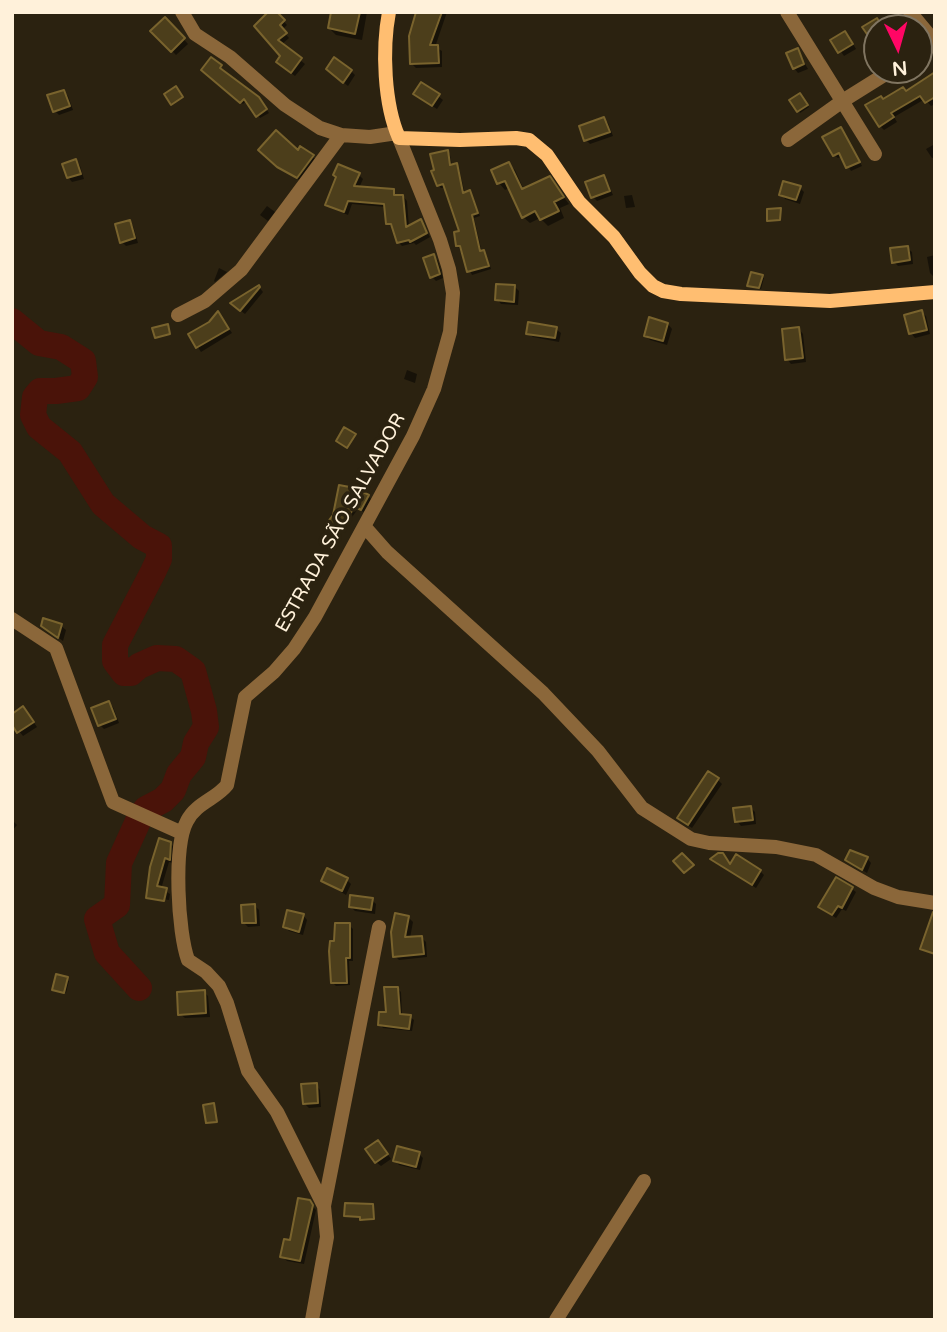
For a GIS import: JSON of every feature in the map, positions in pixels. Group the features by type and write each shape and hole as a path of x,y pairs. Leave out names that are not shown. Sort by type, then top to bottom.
{"street":[{"path":"182,12 195,34 230,57 285,105 320,128 341,135 370,137 529,140 547,155 579,202 614,237 640,273 653,286 663,291 764,300 830,301 935,292"},
{"name":"ESTRADA SÃO SALVADOR","path":"312,1320 327,1237 324,1206 278,1112 248,1071 219,986 206,972 188,960 183,947 179,851 183,833 196,808 227,785 245,697 274,672 294,649 315,617 413,436 434,389 450,332 453,293 449,269 390,112 385,56 389,12"},
{"path":"788,12 876,154"},
{"path":"910,12 935,43"},
{"path":"788,139 870,84"},
{"path":"178,315 205,302 241,270 341,135"},
{"path":"365,527 387,552 543,692 598,751 642,808 691,839 709,843 776,847 816,855 874,888 898,897 935,903"},
{"path":"12,619 56,648 113,802 183,833"},
{"path":"324,1206 379,927"},
{"path":"556,1320 644,1181"}],"building":[{"path":"268,12 277,12 285,20 280,25 287,33 278,40 302,58 291,73 276,62 280,56 254,26"},
{"path":"331,12 360,12 355,34 328,28"},
{"path":"416,12 442,12 430,45 438,45 439,63 410,64 409,36"},
{"path":"165,17 185,38 171,52 150,31"},
{"path":"845,31 853,44 838,53 830,40"},
{"path":"798,48 804,64 793,69 786,53"},
{"path":"211,57 222,65 220,68 259,97 267,109 256,117 244,99 240,103 201,70"},
{"path":"334,57 352,70 343,83 326,69"},
{"path":"935,72 935,97 925,103 920,96 891,113 894,117 879,127 865,105 881,96 883,99 903,87 906,91 917,84 933,84"},
{"path":"421,82 440,94 432,106 413,94"},
{"path":"176,86 183,97 171,105 164,94"},
{"path":"64,90 70,106 53,112 47,95"},
{"path":"800,93 808,105 797,112 789,100"},
{"path":"604,117 610,132 584,141 579,126"},
{"path":"841,127 860,162 846,168 839,153 833,156 822,137"},
{"path":"276,130 298,150 300,146 314,155 297,178 277,167 258,150"},
{"path":"448,150 450,165 457,163 463,193 470,190 478,213 472,215 480,251 484,250 489,266 467,272 460,246 456,246 454,232 459,231 443,184 437,186 431,171 434,170 430,154"},
{"path":"76,159 81,174 67,178 62,164"},
{"path":"509,162 522,189 550,176 564,197 554,202 559,211 540,220 535,211 522,218 505,181 497,184 491,170"},
{"path":"338,164 360,173 354,186 394,189 394,195 403,195 406,227 421,219 427,233 410,242 397,243 391,224 386,224 384,204 348,201 344,212 325,205"},
{"path":"604,175 610,191 591,198 585,182"},
{"path":"783,181 801,186 796,200 779,195"},
{"path":"781,208 780,220 767,221 767,209"},
{"path":"130,220 135,238 120,243 115,224"},
{"path":"908,246 910,260 892,263 890,248"},
{"path":"434,254 440,274 430,278 423,258"},
{"path":"751,272 763,275 759,288 747,286"},
{"path":"496,284 515,285 514,302 495,300"},
{"path":"259,285 240,311 230,303"},
{"path":"922,310 927,330 909,334 904,315"},
{"path":"218,311 229,329 196,348 188,334 209,322"},
{"path":"649,317 668,323 663,341 644,336"},
{"path":"528,322 557,327 555,338 526,334"},
{"path":"168,324 170,334 155,338 152,328"},
{"path":"799,327 803,358 785,360 782,329"},
{"path":"344,427 356,434 347,448 336,441"},
{"path":"339,485 355,488 369,495 361,510 355,507 337,532 326,524 333,515"},
{"path":"43,618 62,624 58,638 41,626"},
{"path":"109,701 116,719 98,726 91,708"},
{"path":"23,706 34,722 17,733 12,725 12,714"},
{"path":"708,771 719,778 688,825 677,818"},
{"path":"751,806 753,820 735,822 733,808"},
{"path":"159,838 171,842 170,860 165,858 157,886 167,888 164,901 146,898 150,867"},
{"path":"850,850 868,857 862,870 845,860"},
{"path":"682,853 694,865 684,873 673,861"},
{"path":"723,853 730,864 736,854 761,870 752,885 710,859"},
{"path":"327,868 348,878 342,891 321,881"},
{"path":"836,877 853,887 842,908 838,906 832,915 818,907"},
{"path":"350,895 373,898 371,910 349,907"},
{"path":"255,904 256,923 242,923 241,905"},
{"path":"287,910 304,914 299,932 283,927"},
{"path":"935,912 935,954 920,949"},
{"path":"395,913 409,916 405,937 422,936 424,954 393,957 391,932"},
{"path":"335,923 350,923 350,958 346,958 347,983 331,983 329,951 330,941 334,941"},
{"path":"56,974 68,977 64,993 52,990"},
{"path":"384,987 398,987 400,1014 411,1015 409,1029 378,1025 379,1012 386,1012"},
{"path":"205,990 206,1013 178,1015 177,992"},
{"path":"317,1083 318,1103 303,1104 301,1084"},
{"path":"214,1103 217,1122 206,1123 203,1105"},
{"path":"378,1140 388,1154 375,1163 365,1149"},
{"path":"397,1146 420,1152 416,1167 393,1161"},
{"path":"298,1198 310,1200 313,1205 300,1261 280,1257 284,1239 290,1240"},
{"path":"345,1203 373,1204 374,1219 360,1220 360,1217 344,1216"}],"waterway":[{"path":"12,321 39,343 61,347 83,361 85,377 78,388 40,391 35,397 33,415 39,427 70,452 103,504 142,537 159,546 159,559 115,645 115,661 124,673 131,673 157,658 176,659 193,671 204,711 206,727 196,743 193,757 179,774 173,790 163,800 146,809 139,819 119,863 117,905 97,919 107,953 139,988"}]}
